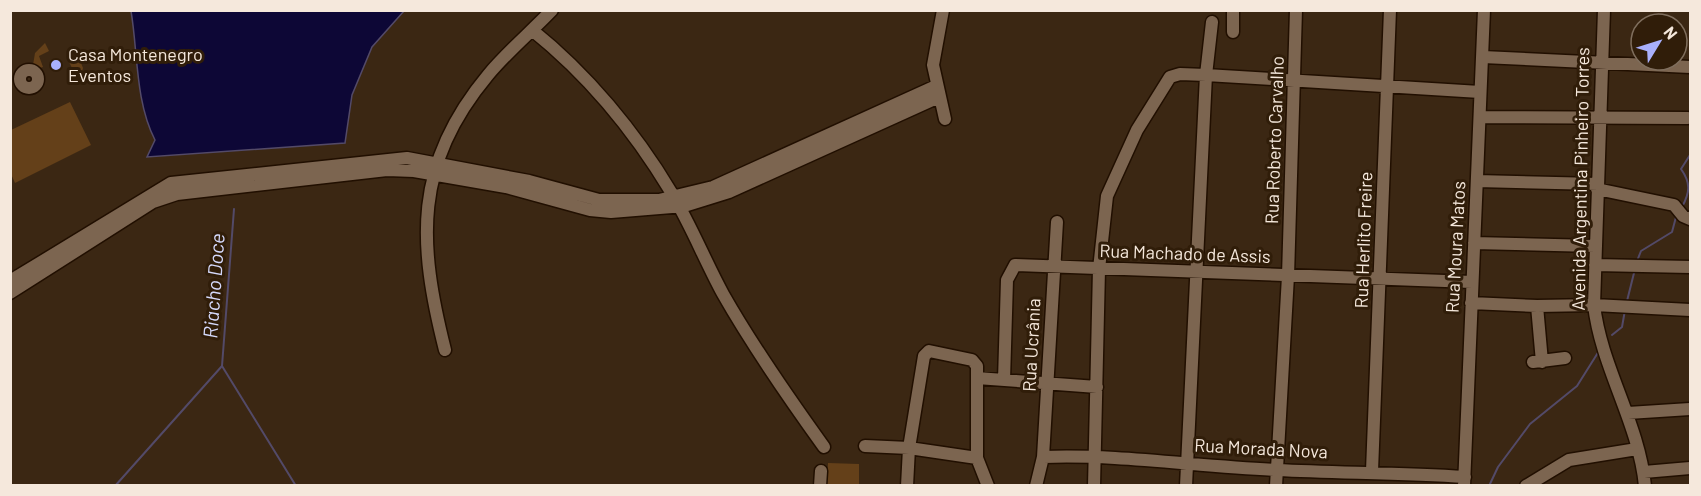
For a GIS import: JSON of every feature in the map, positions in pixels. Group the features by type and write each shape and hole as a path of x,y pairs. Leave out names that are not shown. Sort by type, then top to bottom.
{"street":[{"path":"445,350 427,262 426,215 436,168 454,125 469,99 488,74 552,10"},
{"path":"943,10 933,65 937,92 945,119"},
{"path":"1233,10 1233,32"},
{"name":"Rua Roberto Carvalho","path":"1276,486 1288,276 1296,82 1296,10"},
{"name":"Rua Herlito Freire","path":"1372,471 1390,10"},
{"name":"Rua Moura Matos","path":"1465,481 1484,10"},
{"name":"Avenida Argentina Pinheiro Torres","path":"1604,10 1594,305 1597,327 1628,414 1646,486"},
{"path":"1186,486 1206,75 1212,22"},
{"path":"532,30 596,91 640,146 676,202 739,322 789,399 824,447"},
{"path":"1483,57 1690,67"},
{"path":"10,82 22,72"},
{"path":"1094,486 1099,270 1109,186 1137,130 1170,77 1179,74 1206,75 1480,92"},
{"path":"10,293 153,202 177,194 387,170 436,168 529,181 599,200 676,202 937,92"},
{"path":"1480,117 1688,118"},
{"path":"10,281 171,183 385,158 407,158 436,168"},
{"path":"1477,181 1598,187 1635,195 1683,214"},
{"name":"Rua Ucrânia","path":"1049,457 1049,383 1057,222"},
{"path":"1474,243 1595,246"},
{"name":"Rua Machado de Assis","path":"1004,380 1007,280 1011,269 1018,265 1099,270 1472,282"},
{"path":"1595,265 1690,267"},
{"path":"1471,303 1537,306 1594,305 1690,310"},
{"path":"1537,306 1538,362 1565,358"},
{"path":"908,486 909,448 924,356 927,352 933,351 972,360 977,366 977,458 988,486"},
{"path":"977,378 1097,387"},
{"path":"1628,414 1690,409"},
{"path":"865,446 909,448 977,458"},
{"path":"1526,486 1569,460 1637,449"},
{"path":"1036,486 1049,457"},
{"name":"Rua Morada Nova","path":"1049,457 1095,457 1277,470 1372,471 1465,481"},
{"path":"1644,472 1690,468"},
{"path":"820,486 821,471"}],"shaded area":[{"path":"131,10 404,11 372,47 352,95 345,143 147,157 155,140 140,93"},
{"path":"45,43 49,51 39,56 43,67 37,69 33,65 35,53"},
{"path":"73,60 81,63 83,68 79,82 69,62"},
{"path":"70,102 91,145 15,183 11,174 11,130"},
{"path":"828,463 859,464 859,485 827,485"}],"waterway":[{"path":"1682,207 1688,188 1681,169 1690,155"},
{"name":"Riacho Doce","path":"222,366 234,209"},
{"path":"1637,261 1641,251 1672,232 1676,217"},
{"path":"1627,301 1635,269"},
{"path":"1612,335 1622,327 1625,310"},
{"path":"1489,486 1498,467 1530,424 1577,386 1599,351"},
{"path":"222,366 296,486"},
{"path":"115,486 222,366"}],"place":[{"name":"Casa Montenegro Eventos","path":"56,65"}]}
